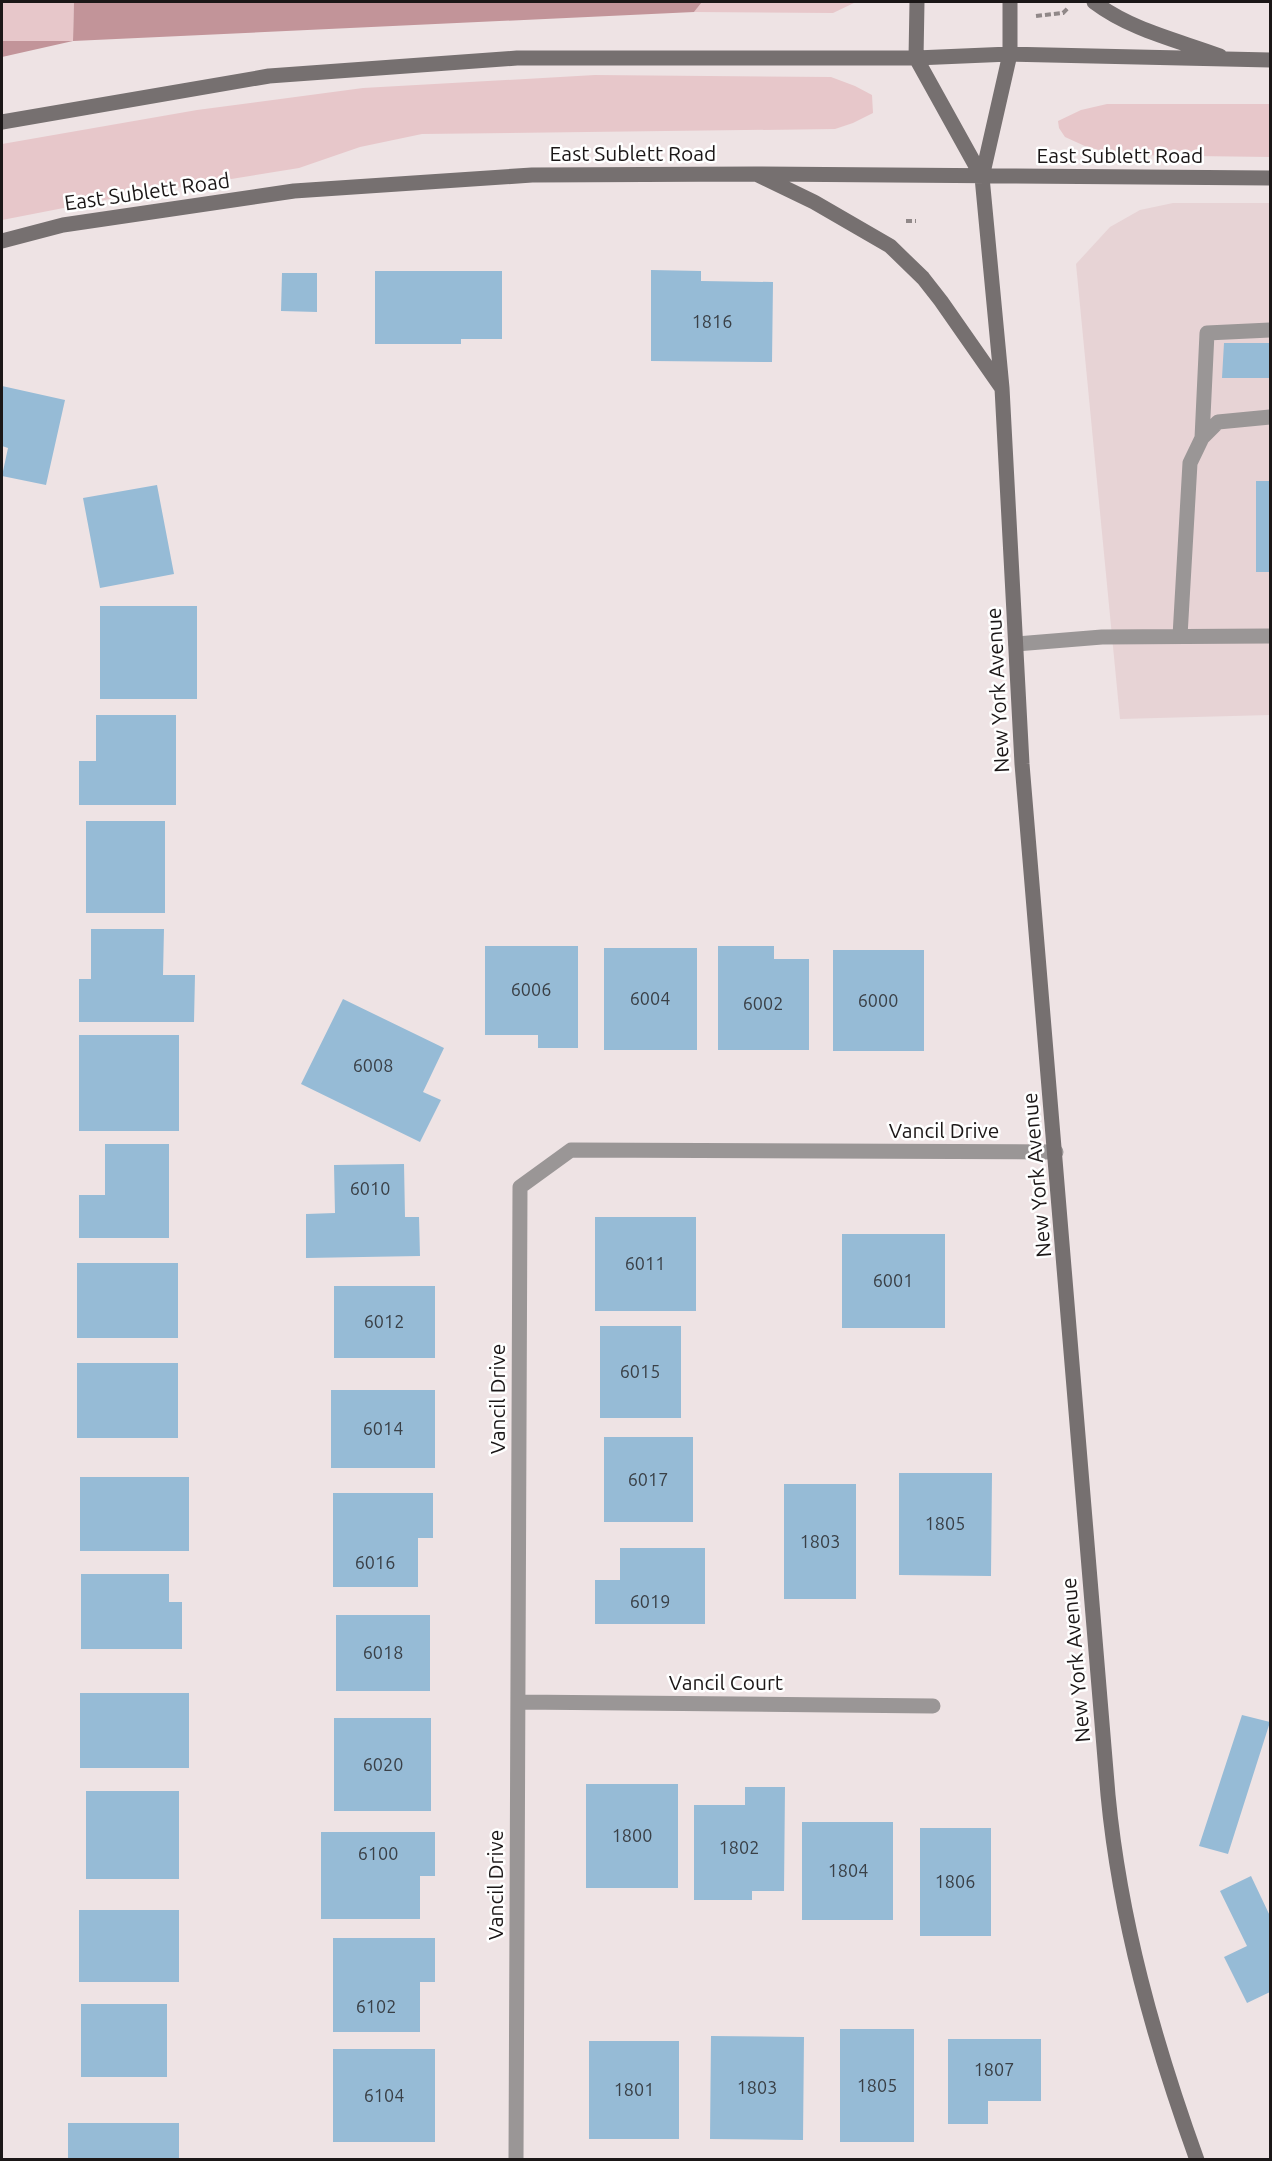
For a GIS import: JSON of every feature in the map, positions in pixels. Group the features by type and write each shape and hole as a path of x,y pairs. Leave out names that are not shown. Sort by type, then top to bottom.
{"main road":[{"path":"916,58 917,2"},
{"name":"New York Avenue","path":"1010,2 1010,54 982,177 988,221 1002,388 1023,773 1114,1857 1145,1997 1170,2082 1197,2160"},
{"path":"1094,2 1142,30 1231,60"},
{"path":"2,122 269,76 517,58 916,58 1010,54 1270,60"},
{"name":"New York Avenue","path":"916,58 982,177"},
{"path":"756,174 814,202 890,246 935,293 1002,388"},
{"name":"East Sublett Road","path":"2,241 63,225 294,192 532,175 756,174 1270,178"}],"street":[{"path":"1202,438 1207,333 1270,330"},
{"path":"1180,636 1190,463 1202,438 1218,422 1270,417"},
{"path":"1016,644 1102,637 1270,636"},
{"name":"Vancil Drive","path":"516,2160 520,1187 571,1150 1056,1152"},
{"name":"Vancil Court","path":"518,1702 933,1706"}],"path":[{"path":"1042,16 1063,13 1070,6"}],"shaded area":[{"path":"2,2 74,2 73,41 2,41"},
{"path":"74,2 702,2 694,12 73,41"},
{"path":"702,2 856,2 833,13 694,12"},
{"path":"2,41 73,41 2,57"},
{"path":"595,75 831,77 872,95 873,113 835,129 422,134 360,147 299,168 120,197 2,220 2,144 197,110 363,88"},
{"path":"1107,104 1270,104 1270,157 1119,155 1087,147 1065,137 1059,128 1058,121 1081,110"},
{"path":"1173,203 1270,203 1270,715 1120,719 1076,264 1110,227 1140,210"}],"building":[{"path":"651,270 701,271 701,281 773,282 772,362 651,361"},
{"path":"375,271 502,271 502,339 461,339 461,344 375,344"},
{"path":"282,273 317,273 317,312 281,311"},
{"path":"1224,343 1270,343 1270,378 1222,378"},
{"path":"2,386 65,400 46,485 2,476 8,448 2,446"},
{"path":"1256,481 1270,481 1270,572 1256,572"},
{"path":"157,485 174,574 100,588 83,498"},
{"path":"100,606 197,606 197,699 100,699"},
{"path":"96,715 176,715 176,805 79,805 79,761 96,761"},
{"path":"86,821 165,821 165,913 86,913"},
{"path":"91,929 164,929 163,975 195,975 194,1022 79,1022 79,979 91,979"},
{"path":"485,946 578,946 578,1048 538,1048 538,1035 485,1035"},
{"path":"718,946 774,946 774,959 809,959 809,1050 718,1050"},
{"path":"604,948 697,948 697,1050 604,1050"},
{"path":"833,950 924,950 924,1051 833,1051"},
{"path":"343,999 444,1048 423,1092 441,1100 420,1142 301,1084"},
{"path":"79,1035 179,1035 179,1131 79,1131"},
{"path":"105,1144 169,1144 169,1238 79,1238 79,1195 105,1195"},
{"path":"404,1164 405,1217 419,1217 420,1256 306,1258 306,1214 335,1213 334,1165"},
{"path":"595,1217 696,1217 696,1311 595,1311"},
{"path":"842,1234 945,1234 945,1328 842,1328"},
{"path":"77,1263 178,1263 178,1338 77,1338"},
{"path":"334,1286 435,1286 435,1358 334,1358"},
{"path":"600,1326 681,1326 681,1418 600,1418"},
{"path":"77,1363 178,1363 178,1438 77,1438"},
{"path":"331,1390 435,1390 435,1468 331,1468"},
{"path":"604,1437 693,1437 693,1522 604,1522"},
{"path":"899,1473 992,1473 991,1576 899,1575"},
{"path":"80,1477 189,1477 189,1551 80,1551"},
{"path":"784,1484 856,1484 856,1599 784,1599"},
{"path":"333,1493 433,1493 433,1538 418,1538 418,1587 333,1587"},
{"path":"620,1548 705,1548 705,1624 595,1624 595,1580 620,1580"},
{"path":"81,1574 169,1574 169,1602 182,1602 182,1649 81,1649"},
{"path":"336,1615 430,1615 430,1691 336,1691"},
{"path":"80,1693 189,1693 189,1768 80,1768"},
{"path":"1242,1715 1270,1722 1228,1854 1199,1846"},
{"path":"334,1718 431,1718 431,1811 334,1811"},
{"path":"586,1784 678,1784 678,1888 586,1888"},
{"path":"745,1787 785,1787 784,1891 752,1891 752,1900 694,1900 694,1805 745,1805"},
{"path":"86,1791 179,1791 179,1879 86,1879"},
{"path":"802,1822 893,1822 893,1920 802,1920"},
{"path":"920,1828 991,1828 991,1936 920,1936"},
{"path":"321,1832 435,1832 435,1876 420,1876 420,1919 321,1919"},
{"path":"1251,1876 1270,1916 1270,1992 1247,2003 1224,1957 1247,1946 1220,1891"},
{"path":"79,1910 179,1910 179,1982 79,1982"},
{"path":"333,1938 435,1938 435,1982 420,1982 420,2032 333,2032"},
{"path":"81,2004 167,2004 167,2077 81,2077"},
{"path":"840,2029 914,2029 914,2142 840,2142"},
{"path":"711,2036 804,2037 803,2140 710,2139"},
{"path":"948,2039 1041,2039 1041,2101 988,2101 988,2124 948,2124"},
{"path":"589,2041 679,2041 679,2139 589,2139"},
{"path":"333,2049 435,2049 435,2142 333,2142"},
{"path":"68,2123 179,2123 179,2160 68,2160"}]}
